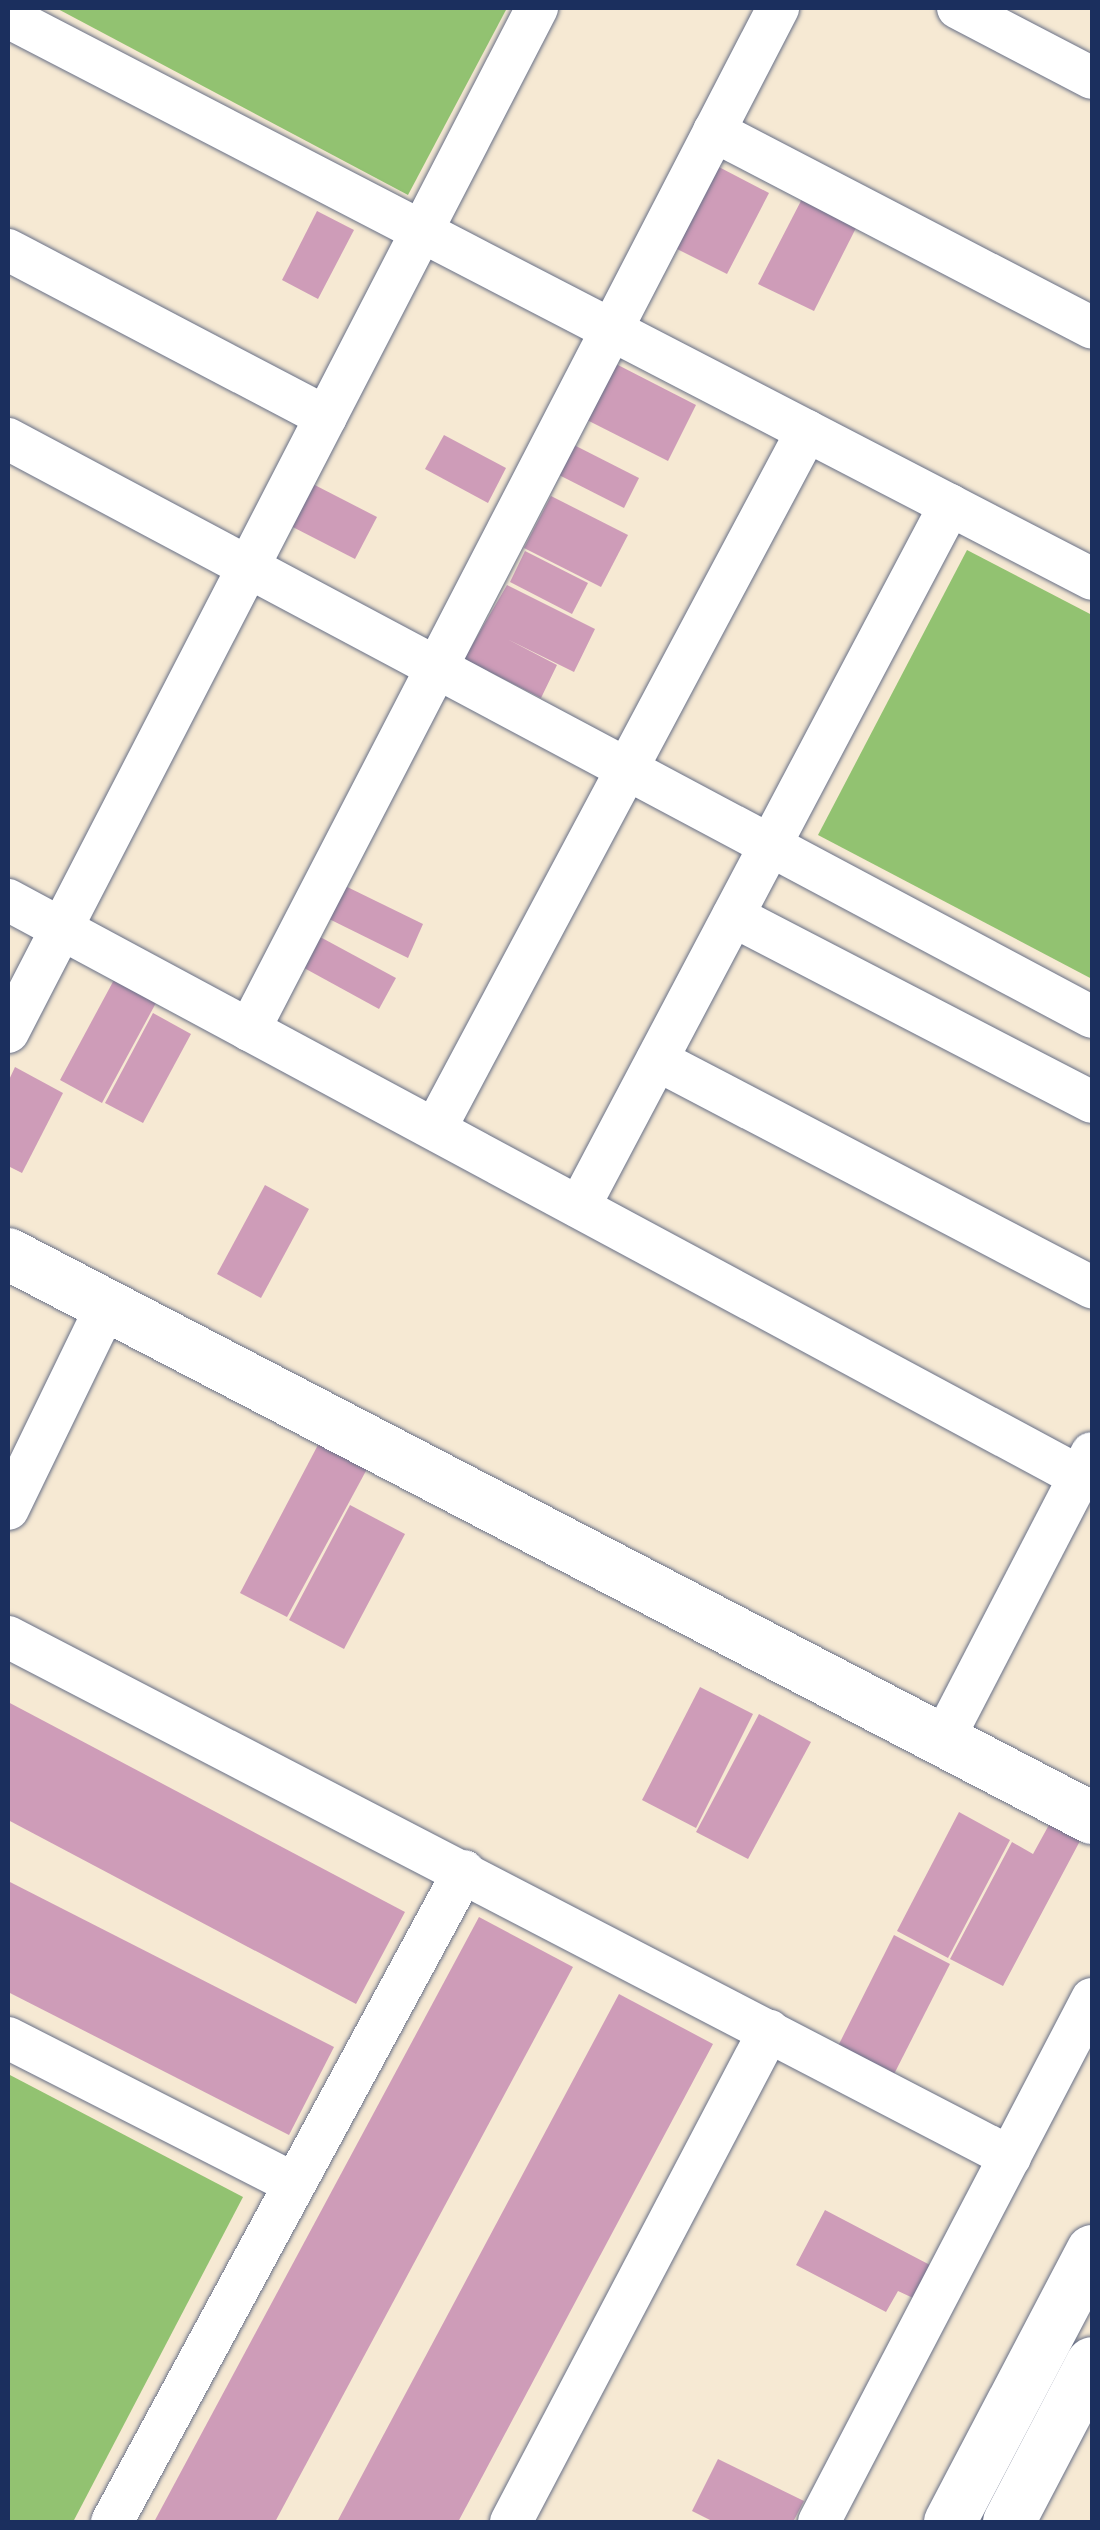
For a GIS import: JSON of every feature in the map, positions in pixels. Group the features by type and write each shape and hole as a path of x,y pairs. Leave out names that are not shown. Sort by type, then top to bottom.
{"street":[{"path":"8,1032 537,8"},
{"path":"248,1030 778,8"},
{"path":"958,8 1092,78"},
{"path":"8,16 1092,578"},
{"path":"714,130 1092,328"},
{"path":"8,250 326,417"},
{"path":"435,1130 807,431"},
{"path":"8,438 1092,1017"},
{"path":"579,1207 950,505"},
{"path":"8,900 579,1207 1086,1465 943,1740"},
{"path":"733,916 1092,1102"},
{"path":"657,1060 1092,1286"},
{"path":"8,1254 1092,1818"},
{"path":"8,1509 107,1306"},
{"path":"8,1637 1010,2156"},
{"path":"112,2522 464,1871"},
{"path":"819,2522 1092,1999"},
{"path":"511,2522 769,2030"},
{"path":"8,2038 294,2184"},
{"path":"950,2522 1092,2251"},
{"path":"1009,2522 1092,2363"}],"green space":[{"path":"56,8 507,8 408,195"},
{"path":"967,550 1092,615 1092,979 818,835"},
{"path":"8,2074 243,2197 73,2522 8,2522"}],"building":[{"path":"717,166 769,193 727,274 675,248"},
{"path":"803,197 858,224 814,311 758,284"},
{"path":"317,211 354,230 318,299 282,280"},
{"path":"616,364 696,405 668,461 587,420"},
{"path":"444,435 506,468 488,503 425,469"},
{"path":"574,445 639,478 624,508 559,475"},
{"path":"305,480 377,517 355,559 283,522"},
{"path":"551,496 628,535 601,587 524,548"},
{"path":"525,551 588,583 572,614 510,582"},
{"path":"507,585 595,629 574,672 507,639 557,665 541,698 464,659"},
{"path":"337,882 423,924 408,958 321,915"},
{"path":"311,932 396,978 379,1009 295,963"},
{"path":"115,978 157,1001 102,1103 60,1080"},
{"path":"153,1013 191,1034 143,1123 105,1103"},
{"path":"15,1067 63,1093 22,1173 8,1166 8,1082"},
{"path":"265,1185 309,1209 261,1298 217,1274"},
{"path":"319,1443 367,1469 287,1617 240,1593"},
{"path":"350,1505 405,1534 344,1649 289,1620"},
{"path":"700,1687 753,1714 696,1828 642,1800"},
{"path":"8,1702 405,1912 356,2004 8,1820"},
{"path":"759,1714 811,1742 748,1859 696,1832"},
{"path":"959,1812 1010,1840 948,1958 897,1931"},
{"path":"1050,1823 1081,1839 1003,1986 950,1959 1012,1842 1033,1854"},
{"path":"8,1881 334,2047 289,2135 8,1992"},
{"path":"479,1917 573,1967 275,2522 154,2522"},
{"path":"894,1935 950,1964 890,2082 834,2054"},
{"path":"619,1994 713,2044 458,2522 337,2522"},
{"path":"825,2210 930,2265 913,2298 898,2291 886,2312 796,2265"},
{"path":"718,2459 804,2501 793,2522 714,2522 692,2511"}]}
